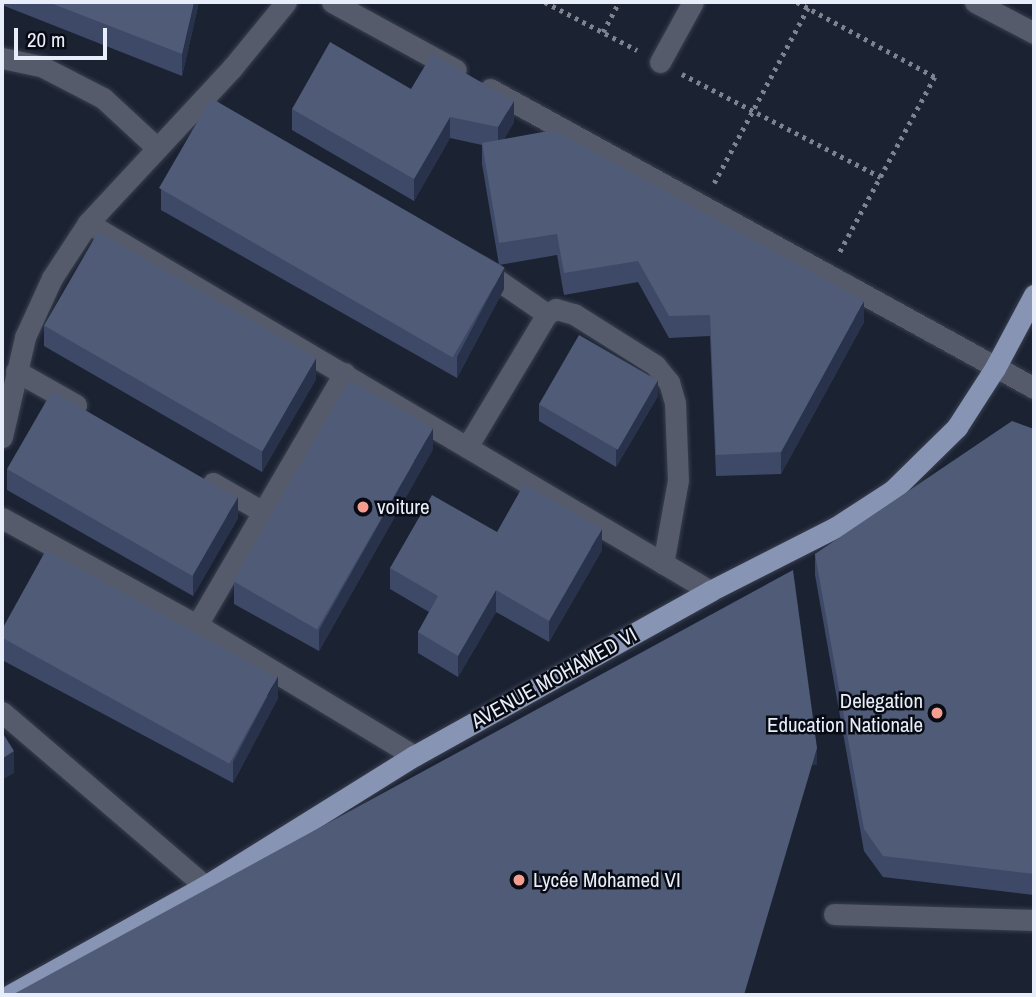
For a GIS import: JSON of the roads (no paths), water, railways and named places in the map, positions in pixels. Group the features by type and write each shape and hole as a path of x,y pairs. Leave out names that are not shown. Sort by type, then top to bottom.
{"main road":[{"name":"AVENUE MOHAMED VI","path":"10,995 34,989 414,756 710,591 836,527 893,490 957,427 995,368 1034,295"}],"street":[{"path":"2,437 16,371 34,313 52,278 88,223 232,68 286,2"},
{"path":"332,2 1034,388"},
{"path":"660,62 693,2"},
{"path":"975,2 1034,33"},
{"path":"2,58 41,66 103,97 157,148"},
{"path":"88,223 710,591"},
{"path":"468,259 547,314"},
{"path":"467,447 547,314 556,309 574,314 654,365 669,382 675,403 678,480 663,564"},
{"path":"16,371 98,418"},
{"path":"197,625 344,373"},
{"path":"192,472 263,512"},
{"path":"2,518 197,625 414,756"},
{"path":"2,712 205,886"},
{"path":"834,914 1034,920"}],"place":[{"name":"voiture","path":"363,507"},
{"name":"Delegation Education Nationale","path":"937,713"},
{"name":"Lycée Mohamed VI","path":"519,880"}]}
